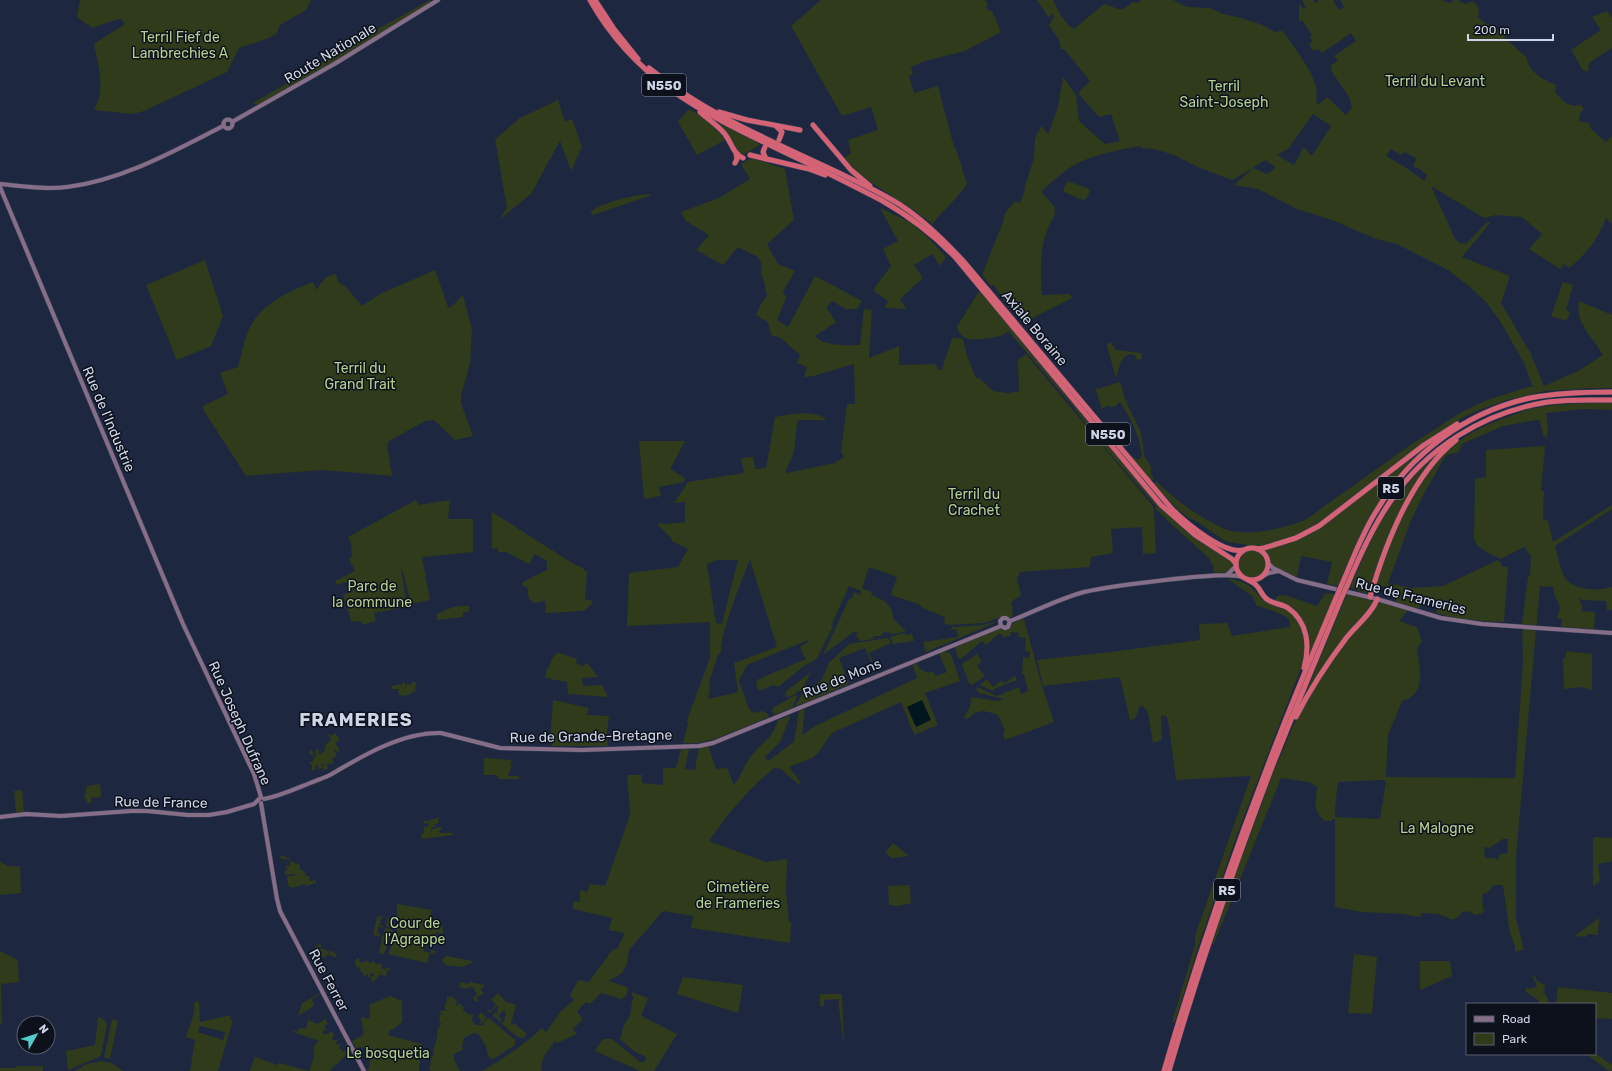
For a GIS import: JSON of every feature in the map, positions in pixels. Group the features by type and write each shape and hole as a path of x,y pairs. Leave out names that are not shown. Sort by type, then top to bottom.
{"highway":[{"name":"N550","path":"590,0 604,23 632,57 666,87 688,102 782,148"},
{"name":"N550","path":"595,0 614,29 636,57 671,86 699,104 764,139"},
{"path":"688,102 717,126 727,138 736,153 743,158"},
{"path":"699,104 732,116 800,130"},
{"path":"813,125 858,176 898,204"},
{"path":"776,126 782,132 779,140"},
{"path":"765,147 763,152 766,159"},
{"name":"Axiale Boraine","path":"782,148 898,204 954,251 1161,504 1181,524 1232,559 1236,565"},
{"name":"Axiale Boraine","path":"782,148 882,200 922,223"},
{"path":"734,163 736,153"},
{"path":"750,155 809,169 851,184"},
{"name":"Axiale Boraine","path":"988,294 1172,509 1192,526 1215,542 1236,551 1244,550"},
{"name":"R5","path":"1169,1071 1215,925 1249,828 1368,525 1393,486 1425,452 1449,433 1472,419 1505,405 1530,398 1577,393 1612,392"},
{"name":"R5","path":"1344,585 1367,541 1399,489 1430,456 1467,430 1494,417 1547,402 1612,400"},
{"path":"1303,678 1308,644 1302,625 1294,613 1280,604 1268,600 1262,595 1258,586 1242,577 1238,572 1236,565 1237,558 1244,550 1250,548 1264,548 1296,538 1319,526 1438,436 1464,420 1472,419"},
{"path":"1370,597 1390,539 1414,492 1436,460 1467,430"},
{"path":"1248,580 1256,580 1263,576 1266,572 1268,563 1264,554 1257,549"},
{"name":"R5","path":"1164,1071 1196,968 1265,772 1303,678 1339,598"},
{"path":"1286,733 1327,664 1347,636 1375,605 1377,599"}],"main road":[{"name":"Route Nationale","path":"0,184 55,188 88,184 107,179 165,155 224,126 227,129 230,128 232,122 336,63 438,0"},
{"name":"Rue de l'Industrie","path":"0,187 183,624 199,658"},
{"name":"Rue de Frameries","path":"1268,563 1279,571 1297,580 1370,597 1441,618 1464,622 1612,633"},
{"path":"1227,574 1236,565"},
{"path":"1263,576 1279,571"},
{"path":"1010,621 1008,627 1005,628 1000,624 1001,619 1004,618 1010,621 1075,595 1092,590 1227,574 1242,577"},
{"name":"Rue de Mons","path":"690,746 712,744 1000,624"},
{"name":"Rue Joseph Dufrane","path":"199,658 254,774 261,800 276,899"},
{"name":"Rue de Grande-Bretagne","path":"261,800 290,791 328,776 379,748 427,734 446,734 500,748 582,750 690,746"},
{"name":"Rue de France","path":"0,817 26,814 61,816 141,811 188,815 209,815 227,812 254,804 261,800"},
{"name":"Rue Ferrer","path":"276,899 282,915 364,1071"}],"green space":[{"name":"Terril Fief de Lambrechies A","path":"80,0 311,0 306,10 280,25 276,34 269,38 239,48 227,72 144,111 133,114 94,110 98,103 100,94 100,77 94,44 125,24 121,19 118,19 92,28 77,17"},
{"path":"430,0 431,2 322,70 258,105 253,103 341,50 337,41 353,40 367,35"},
{"path":"821,0 985,0 988,5 986,7 989,11 992,11 1001,32 965,51 925,61 911,67 913,74 909,76 914,93 938,86 954,147 956,149 967,184 959,195 932,224 913,209 864,177 844,158 851,153 848,140 878,130 871,107 842,116 791,26"},
{"path":"1037,0 1053,0 1064,20 1074,29 1104,4 1121,9 1133,2 1138,3 1141,0 1173,0 1187,7 1210,8 1220,13 1260,24 1275,32 1283,31 1306,64 1311,74 1315,83 1317,92 1316,100 1318,105 1327,97 1346,115 1352,107 1349,97 1330,69 1332,68 1331,65 1338,61 1334,56 1356,41 1351,33 1322,53 1318,49 1313,51 1309,44 1313,41 1310,37 1312,35 1302,20 1299,22 1299,3 1303,9 1306,8 1302,0 1313,0 1315,3 1318,2 1317,0 1333,0 1339,10 1344,7 1340,0 1441,0 1450,3 1457,0 1465,4 1474,1 1479,9 1478,17 1485,23 1504,32 1505,38 1527,58 1528,63 1534,72 1556,85 1555,92 1561,99 1572,105 1581,105 1584,109 1580,113 1579,121 1589,123 1591,129 1606,142 1612,136 1612,224 1606,218 1600,233 1581,258 1569,268 1564,264 1560,269 1529,249 1542,234 1522,217 1496,215 1484,218 1431,186 1455,239 1460,243 1466,244 1488,221 1490,223 1462,257 1510,276 1501,303 1531,354 1544,386 1580,370 1603,355 1582,324 1578,309 1579,301 1612,315 1612,388 1545,391 1507,400 1479,410 1462,418 1430,438 1313,527 1288,539 1261,547 1228,542 1191,519 1179,511 1154,484 1156,481 1190,509 1205,519 1227,530 1236,532 1256,532 1277,529 1305,520 1406,448 1460,413 1487,400 1528,387 1533,387 1524,363 1500,321 1486,302 1469,286 1448,270 1397,244 1376,239 1332,220 1297,209 1258,189 1234,185 1253,168 1266,174 1272,171 1275,167 1266,160 1232,180 1200,168 1174,155 1154,149 1142,148 1140,146 1100,155 1078,163 1068,169 1041,192 1054,206 1055,214 1043,244 1041,273 1042,295 1070,294 1072,298 1031,319 1019,315 1009,306 993,284 992,287 982,275 1003,222 1005,213 1015,201 1020,203 1034,158 1035,139 1041,126 1048,134 1058,107 1063,77 1076,95 1079,121 1105,144 1120,141 1111,114 1099,117 1078,93 1090,81 1064,49 1061,49 1059,40 1049,25 1054,16 1052,13 1050,17 1048,17","holes":["1313,114 1331,126 1312,156 1304,147 1294,165 1277,155 1288,149","1391,149 1401,155 1404,152 1416,158 1413,167 1418,168 1427,175 1424,181 1405,167 1386,156"]},
{"path":"1607,11 1612,18 1612,48 1589,63 1588,72 1583,70 1571,50 1601,30 1592,17"},
{"path":"558,100 565,122 572,119 582,147 571,171 560,141 531,194 499,220 507,208 495,139 520,118"},
{"path":"689,109 709,123 725,140 697,155 678,122"},
{"path":"714,121 754,140 760,145 741,156"},
{"name":"Terril du Crachet","path":"752,158 785,169 794,220 767,244 778,264 795,271 783,292 786,298 777,320 788,327 815,276 862,301 857,309 846,309 832,301 826,307 836,322 815,336 824,342 836,345 860,345 864,309 872,310 869,358 899,346 899,365 935,364 939,370 942,369 952,338 963,339 967,356 976,378 979,378 993,391 1008,393 1019,391 1018,360 1026,354 1152,505 1154,509 1156,553 1143,554 1142,527 1111,529 1113,553 1091,557 1090,567 1020,572 1017,578 1021,595 1011,602 1013,617 1001,617 984,623 948,625 944,623 945,617 923,608 918,604 891,595 897,577 869,567 862,588 872,592 871,595 887,603 894,620 906,631 894,634 885,632 880,636 873,636 873,639 861,641 856,635 858,634 855,631 823,655 849,599 852,598 854,592 860,595 861,591 849,586 831,626 833,626 817,659 804,666 778,687 773,685 759,691 756,684 757,680 806,659 800,647 808,642 808,640 747,665 739,681 749,709 754,713 762,711 767,713 769,717 715,739 698,743 683,743 688,723 687,720 710,658 710,622 627,626 629,573 678,567 688,549 671,541 672,539 658,525 660,523 685,522 685,502 674,503 688,482 744,473 741,458 753,457 755,469 766,468 775,417 794,414 813,414 825,418 825,420 799,420 797,424 794,452 786,473 835,463 844,457 841,452 847,404 855,404 854,364 813,376 804,377 807,367 797,363 800,355 781,338 771,335 768,322 756,315 767,296 761,273 762,265 758,257 738,247 723,265 696,250 709,235 686,221 681,212 719,198 750,179 741,164","holes":["717,560 738,560 722,624 716,623 707,564","750,560 777,647 734,663 738,692 708,699 710,688 709,682 718,655 721,652 728,620"]},
{"path":"1068,181 1089,189 1090,191 1086,199 1083,200 1064,192 1063,190"},
{"path":"651,195 649,196 593,215 590,213 609,202"},
{"path":"880,208 910,222 927,236 946,257 940,266 932,254 914,265 923,278 900,299 907,309 885,308 888,301 873,290 891,266 883,249 898,241"},
{"path":"205,260 223,316 211,346 177,360 146,285"},
{"name":"Terril du Grand Trait","path":"435,270 448,307 450,308 463,296 472,329 470,363 461,396 461,403 473,436 455,440 434,420 425,421 389,441 387,445 392,476 322,470 246,476 204,411 203,406 228,394 220,373 238,367 245,340 256,317 270,304 295,289 313,282 317,290 324,279 332,275 336,274 338,282 346,287 362,306 380,294"},
{"path":"1563,282 1573,285 1566,310 1570,312 1567,321 1551,316"},
{"path":"981,288 1166,512 1193,537 1231,560 1233,565 1228,572 1214,573 1213,566 1208,557 1156,509 1155,505 1094,435 1072,405 1008,331 996,337 978,339 968,339 960,334 957,328 958,325"},
{"path":"1108,343 1111,343 1116,350 1141,353 1142,359 1137,360 1136,356 1131,354 1127,355 1120,363 1116,378 1107,346"},
{"path":"1119,382 1121,384 1125,399 1141,433 1145,458 1151,467 1151,474 1154,478 1152,480 1149,479 1128,454 1138,460 1142,456 1134,428 1120,402 1114,407 1107,406 1102,409 1095,387 1098,389"},
{"path":"1612,403 1612,410 1585,409 1546,413 1548,427 1547,438 1543,435 1540,421 1537,420 1503,426 1462,444 1459,452 1447,455 1443,460 1421,499 1410,523 1388,583 1410,588 1443,586 1498,560 1503,567 1508,567 1504,622 1461,619 1436,613 1438,602 1428,600 1422,601 1420,608 1395,604 1399,591 1375,584 1397,529 1417,491 1440,458 1460,440 1486,426 1529,409 1564,404"},
{"path":"639,441 685,441 670,469 685,478 684,482 659,487 661,496 644,499"},
{"name":"La Malogne","path":"1545,446 1541,491 1544,491 1543,518 1548,521 1553,542 1612,505 1612,509 1555,546 1563,573 1570,583 1581,588 1588,589 1612,587 1612,610 1607,610 1606,601 1583,600 1579,598 1582,605 1582,611 1594,612 1595,614 1594,629 1561,627 1562,619 1557,618 1560,608 1553,590 1554,587 1540,586 1516,856 1516,918 1524,950 1515,952 1515,946 1510,934 1503,885 1494,885 1487,893 1482,894 1483,909 1485,910 1482,913 1476,915 1468,911 1463,912 1453,920 1438,914 1422,913 1420,917 1402,914 1362,912 1335,907 1335,818 1331,821 1325,821 1318,814 1316,810 1317,787 1309,782 1281,778 1213,945 1212,944 1233,881 1272,776 1293,726 1310,694 1336,654 1373,609 1381,602 1408,610 1399,621 1417,627 1422,642 1417,648 1420,681 1416,693 1408,699 1402,701 1388,735 1386,777 1515,778 1523,661 1522,624 1528,577 1530,576 1531,556 1524,547 1501,559 1481,549 1474,539 1475,479 1486,477 1486,450","holes":["1386,781 1380,819 1335,817 1338,782","1503,839 1508,839 1507,854 1500,854 1498,860 1494,858 1485,858 1484,847 1489,848"]},
{"path":"1441,451 1406,503 1370,590 1366,593 1350,588 1376,530 1397,497 1424,466"},
{"path":"1412,457 1413,459 1400,473 1378,502 1369,518 1338,586 1327,584 1332,562 1301,556 1297,577 1272,566 1263,550 1295,540"},
{"name":"Parc de la commune","path":"416,500 419,505 450,500 448,519 473,519 473,552 422,557 430,600 411,604 401,569 407,607 374,613 376,621 362,625 361,622 357,621 350,622 351,620 343,595 353,591 349,581 337,585 335,581 355,571 349,559 352,557 351,543 348,537"},
{"path":"492,512 577,566 580,566 587,572 585,599 593,601 585,610 546,613 545,601 533,603 528,596 528,588 522,585 523,582 547,570 547,561 535,554 529,564 506,552 498,552 498,548 492,549"},
{"path":"1252,550 1262,554 1266,564 1262,574 1252,578 1242,574 1238,564 1242,554"},
{"path":"1228,579 1245,583 1261,598 1284,608 1291,613 1302,631 1304,660 1238,832 1199,944 1175,1022 1172,1022 1195,945 1195,936 1251,776 1176,780 1168,720 1166,716 1161,715 1162,740 1153,743 1148,712 1143,706 1140,706 1135,719 1130,720 1120,677 1043,686 1037,660 1200,640 1199,624 1227,623 1232,636 1290,627 1287,618 1257,606 1252,596"},
{"path":"1326,593 1335,594 1310,656 1308,656 1302,622 1274,600 1279,595 1288,596 1317,606"},
{"path":"1347,594 1373,601 1374,603 1301,703"},
{"path":"469,606 469,612 463,612 463,617 437,620 437,614 453,607"},
{"path":"1022,618 1024,619 1042,686 1054,722 1005,740 1003,733 1005,731 998,715 982,711 975,713 968,719 964,718 970,707 971,697 997,701 1004,699 979,693 976,689 977,687 997,696 1019,687 1021,694 1028,691 1024,674 1022,674 1023,657 1029,658 1030,652 1025,651 1026,638 1018,637 1019,633 1011,632 1010,637 1007,636 1004,638 1000,633 986,645 982,641 961,659 958,658 955,648 1000,628 1006,628"},
{"path":"997,622 926,652 923,642 958,637 956,629 951,630 952,627 983,625"},
{"path":"904,633 908,635 912,634 914,641 893,644 890,637"},
{"path":"888,638 891,643 869,653 872,660 871,661 865,648 839,658 849,684 795,707 802,694 806,693 822,679 829,663 849,644"},
{"name":"Cimetière de Frameries","path":"945,651 951,654 960,681 925,693 938,725 914,735 901,702 832,733 818,753 812,758 789,767 801,783 798,784 781,769 774,768 739,802 709,841 766,862 787,859 786,892 789,922 791,922 790,943 691,928 693,916 663,911 629,950 627,964 622,973 609,981 627,987 628,990 625,997 621,999 601,993 590,1004 586,1002 577,1011 583,1019 573,1029 577,1034 557,1043 555,1041 543,1058 541,1071 482,1071 498,1062 542,1028 546,1032 558,1014 574,1000 570,996 578,980 589,982 613,949 617,949 625,933 609,930 612,918 573,909 573,902 580,902 580,890 587,892 590,884 605,886 629,818 630,810 627,775 642,775 642,783 663,785 663,768 676,768 681,749 689,749 685,769 695,770 699,746 708,745 716,769 727,768 734,785 749,759 773,731 778,720 791,715 780,742 765,757 768,761 794,742 799,711 805,709 802,735 815,726 917,678 912,664 916,662 920,669 928,673 933,671 936,676 947,672 939,653"},
{"path":"1566,651 1592,654 1592,690 1581,687 1564,689 1563,658 1566,658"},
{"path":"557,653 577,659 576,663 583,666 587,663 598,677 582,678 583,686 602,685 608,697 568,694 567,682 545,678 552,660 551,659"},
{"path":"977,654 982,661 977,666 985,676 972,685 969,683 962,665 965,661"},
{"path":"811,672 801,691 797,691 797,693 787,698 785,692"},
{"path":"1015,676 1017,680 994,689 993,691 980,685 987,679 993,687 1000,681 1005,683"},
{"path":"413,682 416,682 415,694 414,691 412,691 412,694 403,696 399,695 398,689 392,689 391,686 401,684 402,689 402,683 405,683 406,691 406,684 410,685"},
{"path":"796,695 797,697 792,708 774,715 772,711 774,707"},
{"path":"553,700 589,708 587,715 609,716 607,731 608,746 552,746 553,740 550,740"},
{"path":"329,733 331,736 335,733 340,740 335,743 340,751 337,752 334,750 337,756 332,759 334,763 327,764 328,768 326,770 323,769 322,766 322,768 319,769 317,765 315,766 316,769 312,771 312,765 310,762 314,761 313,754 310,755 309,750 312,750 315,757 317,756 315,753 316,750 318,749 319,754 322,754 322,752 325,752 324,748 326,744 331,740 328,734"},
{"path":"484,758 512,760 510,765 512,765 508,776 519,776 519,779 500,779 497,775 484,775"},
{"path":"100,784 101,797 91,798 91,803 87,803 86,798 84,798 87,786"},
{"path":"22,790 24,812 16,812 14,791"},
{"path":"442,817 438,819 439,823 429,826 428,823 434,821 424,824 423,822 428,820 429,822 430,820"},
{"path":"436,825 431,828 432,832 432,829 441,827 442,830 439,830 440,833 453,833 453,835 422,839 421,834 424,833 424,827"},
{"path":"1593,837 1612,838 1612,860 1610,862 1598,864 1600,881 1593,886"},
{"path":"893,843 909,856 892,858 885,853"},
{"path":"280,856 285,856 287,859 288,857 290,859 291,862 295,863 294,865 297,863 300,865 300,870 303,870 304,873 307,872 305,876 309,876 310,881 316,880 316,883 306,886 305,884 300,885 300,887 297,886 293,888 288,886 287,876 294,876 295,874 285,875 285,870 287,870 286,866 290,865 290,860 281,859"},
{"path":"0,861 7,866 20,866 21,893 0,895"},
{"path":"910,885 911,903 898,906 889,905 888,886"},
{"name":"Cour de l'Agrappe","path":"397,904 432,910 430,918 432,920 434,919 433,923 435,923 436,917 440,925 443,927 443,934 436,932 435,934 438,935 436,941 434,940 435,935 432,934 423,951 430,953 427,963 388,954 397,932"},
{"path":"380,916 394,920 393,928 386,926 388,919 382,917 379,925 383,926 383,928 379,926 377,932 379,935 384,936 385,928 393,930 390,938 385,938 383,943 387,947 384,954 379,953 382,937 373,935 377,917"},
{"path":"1599,918 1598,935 1587,934 1586,937 1575,936"},
{"path":"315,946 317,947 316,951 318,951 318,948 322,948 328,951 328,954 330,950 336,954 337,958 327,954 326,958 320,956 319,959 317,959 318,955 312,954"},
{"path":"431,950 435,951 435,954 430,953"},
{"path":"0,951 18,960 19,982 1,984 2,1023 0,1025"},
{"path":"1354,954 1377,957 1372,1014 1348,1013"},
{"path":"447,956 473,962 463,967 446,965 442,961 444,957"},
{"path":"357,958 359,959 360,963 364,962 365,960 371,963 374,960 374,963 382,964 382,969 390,968 390,970 387,970 386,977 380,974 373,982 371,979 374,974 370,974 371,978 368,977 367,974 364,977 364,974 359,967 356,967 355,961"},
{"path":"1420,961 1450,961 1452,976 1420,990"},
{"path":"1535,976 1537,981 1545,985 1544,992 1550,1003 1539,1003 1537,999 1526,992 1526,989 1537,986 1533,977"},
{"path":"683,977 743,985 738,1013 677,994"},
{"path":"460,982 485,985 481,990 484,993 476,998 479,1001 477,1002 473,999 477,993 474,991 475,989 470,986 467,989 460,987"},
{"path":"1558,987 1612,993 1612,1019 1596,1018 1596,1003 1556,1003"},
{"path":"632,992 648,998 641,1016 677,1034 654,1071 640,1071 595,1051 603,1039 612,1039 640,1062 646,1060 646,1057 634,1051 620,1039 624,1025 630,1016 632,1001 634,998"},
{"path":"498,993 506,1002 516,1005 511,1024 513,1025 514,1023 527,1034 523,1038 517,1037 501,1023 505,1021 504,1019 506,1015 504,1010 498,1016 502,1020 500,1022 493,1015 495,1012 497,1014 498,1012 497,1010 499,1008 497,1006 490,1013 487,1011 492,1010 496,1004 491,1000"},
{"path":"319,994 321,998 319,995 312,999 314,1006 298,1016 302,1003"},
{"path":"820,994 842,994 844,1046 838,999 824,1000 824,1006 822,1007 820,1005"},
{"name":"Le bosquetia","path":"390,996 402,1001 402,1022 390,1030 388,1035 422,1044 419,1071 368,1071 371,1055 367,1049 360,1047 356,1048 352,1041 364,1034 361,1018 363,1017 370,1019 369,1005"},
{"path":"447,996 455,998 457,1001 457,1006 458,1003 462,1005 464,1007 463,1010 468,1014 474,1015 471,1019 476,1025 483,1025 489,1018 515,1040 515,1045 492,1060 488,1056 486,1046 478,1034 473,1033 464,1038 462,1045 463,1050 454,1054 454,1060 460,1071 431,1071 429,1069 432,1056 435,1056 432,1054 434,1053 433,1051 436,1042 437,1028 439,1028 440,1024 444,1025 439,1022 440,1017 438,1016 440,1016 440,1014 442,1015 442,1013 440,1013 441,1010 446,1010 444,1007 446,1005"},
{"path":"199,1001 200,1022 231,1015 230,1019 233,1020 218,1071 190,1071 195,1040 186,1037 193,1016 194,1003","holes":["200,1026 225,1032 223,1040 198,1032"]},
{"path":"481,1012 487,1018 479,1025 481,1020 478,1017"},
{"path":"100,1017 107,1025 101,1055 68,1070 66,1051 95,1045 98,1018"},
{"path":"112,1019 118,1021 110,1059 104,1057"},
{"path":"306,1019 317,1024 326,1019 328,1024 324,1026 327,1031 323,1030 323,1034 328,1034 331,1031 334,1034 332,1040 338,1040 335,1044 337,1045 338,1043 340,1045 339,1049 343,1052 349,1049 347,1054 329,1071 309,1071 314,1057 314,1046 319,1041 293,1032 294,1028 297,1032 299,1028 306,1029 308,1021"},
{"path":"1596,1054 1612,1065 1612,1071 1609,1071 1587,1055 1596,1055"},
{"path":"255,1057 277,1065 279,1063 309,1071 250,1071"},
{"path":"101,1061 112,1063 123,1071 74,1071 87,1064"},
{"path":"18,1066 43,1066 43,1071 0,1071 0,1068 15,1068"}],"water":[{"path":"922,700 931,720 916,727 907,707"}],"district":[{"name":"FRAMERIES","path":"356,720"}],"park label":[{"name":"Terril du Levant","path":"1435,81"},
{"name":"Terril Saint-Joseph","path":"1224,94"}]}
